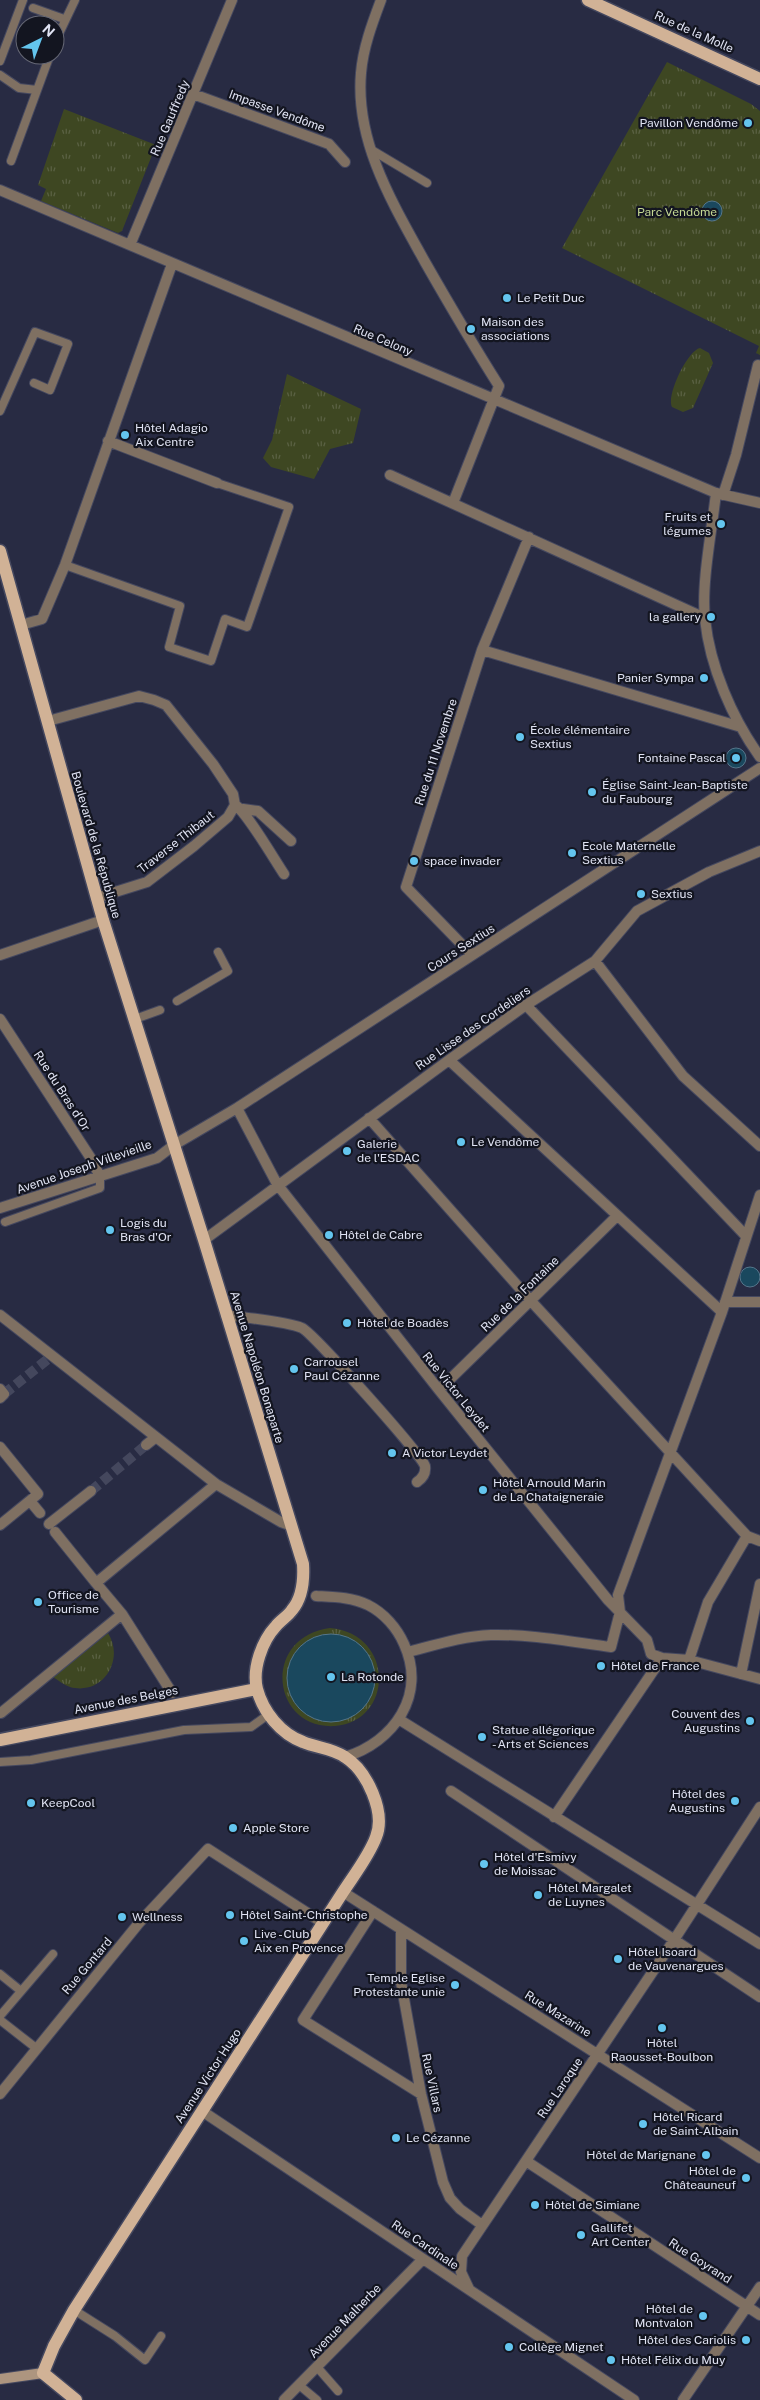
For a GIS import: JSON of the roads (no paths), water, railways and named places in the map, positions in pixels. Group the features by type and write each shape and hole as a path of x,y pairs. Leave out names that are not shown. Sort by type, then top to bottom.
{"main road":[{"name":"Rue de la Molle","path":"588,0 760,79"},
{"name":"Boulevard de la République","path":"0,551 4,581 22,625 102,920 174,1145"},
{"name":"Avenue Napoléon Bonaparte","path":"174,1145 303,1564 304,1581 299,1598"},
{"path":"299,1598 293,1610 275,1626 265,1641 258,1663 257,1689 269,1714 284,1732 296,1739 326,1748 345,1757"},
{"name":"Avenue des Belges","path":"1,1738 257,1689"},
{"name":"Avenue Victor Hugo","path":"43,2372 54,2346 74,2310 343,1892 376,1837 380,1822 375,1797 354,1764 345,1757"},
{"path":"0,2379 43,2372 76,2400"}],"street":[{"name":"Rue Gauffredy","path":"130,245 232,0"},
{"path":"382,0 364,50 361,73 363,110 370,149 390,199 459,324 499,386 453,503"},
{"name":"Impasse Vendôme","path":"193,94 329,144 345,162"},
{"name":"Rue Celony","path":"0,190 494,401 720,494 760,503"},
{"path":"22,625 42,618 65,565 172,264"},
{"path":"760,366 758,365 736,455 720,494 707,571 704,618 721,682 741,727 760,757"},
{"path":"108,441 217,483"},
{"path":"390,475 704,618"},
{"name":"Rue du 11 Novembre","path":"472,955 406,887 482,650 529,537"},
{"path":"482,650 741,727"},
{"path":"48,721 139,696 166,705 213,764 284,874"},
{"name":"Cours Sextius","path":"174,1145 237,1108 760,768"},
{"path":"239,807 258,811 291,841"},
{"name":"Traverse Thibaut","path":"96,898 147,882 228,818 239,807"},
{"name":"Rue Lisse des Cordeliers","path":"204,1240 289,1175 526,1005 595,961 637,910 709,872 760,851"},
{"path":"0,955 102,920"},
{"path":"595,961 683,1076 760,1146"},
{"path":"526,1005 746,1236"},
{"name":"Rue du Bras d'Or","path":"0,1019 92,1160 100,1177"},
{"path":"449,1060 617,1216 724,1307 760,1302"},
{"name":"Rue Victor Leydet","path":"237,1108 277,1184 439,1390 620,1612 647,1640 651,1654 662,1658"},
{"path":"369,1118 531,1301 747,1536 759,1537"},
{"name":"Avenue Joseph Villevieille","path":"0,1208 157,1158 174,1145"},
{"path":"408,1652 456,1639 491,1635 525,1636 611,1647 620,1612 618,1595 724,1307 760,1195"},
{"name":"Rue de la Fontaine","path":"439,1390 617,1216"},
{"path":"0,1315 216,1484 281,1522 292,1526"},
{"path":"226,1315 304,1329 397,1428 420,1457 425,1467 424,1474 417,1482"},
{"path":"0,1389 4,1394 0,1398"},
{"path":"146,1445 156,1437"},
{"path":"0,1448 38,1494 0,1526"},
{"path":"96,1582 216,1484"},
{"path":"91,1491 52,1528 122,1614 172,1693"},
{"path":"30,1501 40,1513"},
{"path":"688,1660 708,1602 747,1536"},
{"path":"741,1674 760,1584"},
{"path":"316,1596 350,1598 370,1606 396,1629 408,1652 412,1685 406,1709 400,1720 385,1736 368,1748 345,1757"},
{"path":"0,1713 122,1614"},
{"path":"554,1817 662,1658 688,1660 760,1679"},
{"path":"400,1720 760,1944"},
{"path":"451,1791 760,1997"},
{"name":"Rue Laroque","path":"469,2289 461,2272 462,2256 674,1940 760,1807"},
{"name":"Rue Gontard","path":"0,2094 139,1923 208,1849 323,1923"},
{"name":"Rue Mazarine","path":"343,1892 760,2158"},
{"path":"373,1911 304,2020 421,2094"},
{"name":"Rue Villars","path":"402,1929 401,1982 421,2094 443,2182 450,2198 460,2209 482,2225"},
{"name":"Rue Cardinale","path":"202,2111 634,2400"},
{"name":"Rue Goyrand","path":"526,2162 760,2315"},
{"name":"Avenue Malherbe","path":"284,2400 423,2259"},
{"path":"683,2400 760,2287"}],"lane":[{"path":"0,60 23,0"},
{"path":"65,16 75,0"},
{"path":"34,8 55,15"},
{"path":"11,161 46,65"},
{"path":"0,75 19,88 37,90"},
{"path":"370,149 427,183"},
{"path":"0,412 35,332 68,344 50,390 34,383"},
{"path":"65,565 180,606 168,648 210,661 225,619 247,627 288,507 217,483"},
{"path":"177,1001 228,971 218,952"},
{"path":"135,1019 160,1010"},
{"path":"5,1222 100,1188 100,1177"},
{"path":"299,1598 316,1596"},
{"path":"0,1762 31,1760 184,1730 251,1727 269,1714"},
{"path":"0,2016 53,1954"},
{"path":"0,1974 22,1991"},
{"path":"0,2020 36,2048"},
{"path":"74,2310 115,2336 145,2360 161,2336"},
{"path":"317,2367 338,2391"},
{"path":"299,2385 317,2400"}],"water":[{"path":"712,201 719,204 722,211 719,218 712,221 705,218 702,211 705,204"},
{"name":"Fontaine Pascal","path":"736,748 743,751 746,758 743,765 736,768 729,765 726,758 729,751"},
{"path":"750,1267 757,1270 760,1277 757,1284 750,1287 743,1284 740,1277 743,1270"},
{"name":"La Rotonde","path":"331,1634 348,1638 362,1647 371,1661 375,1678 371,1695 362,1709 348,1718 331,1722 314,1718 300,1709 291,1695 287,1678 291,1661 300,1647 314,1638"}],"tunnel":[{"path":"4,1394 53,1355"},
{"path":"91,1491 146,1445"}],"place":[{"name":"Pavillon Vendôme","path":"748,123"},
{"name":"Le Petit Duc","path":"507,298"},
{"name":"Maison des associations","path":"471,329"},
{"name":"Hôtel Adagio Aix Centre","path":"125,435"},
{"name":"Fruits et légumes","path":"721,524"},
{"name":"la gallery","path":"711,617"},
{"name":"Panier Sympa","path":"704,678"},
{"name":"École élémentaire Sextius","path":"520,737"},
{"name":"Fontaine Pascal","path":"736,758"},
{"name":"Église Saint-Jean-Baptiste du Faubourg","path":"592,792"},
{"name":"Ecole Maternelle Sextius","path":"572,853"},
{"name":"space invader","path":"414,861"},
{"name":"Sextius","path":"641,894"},
{"name":"Le Vendôme","path":"461,1142"},
{"name":"Galerie de l'ESDAC","path":"347,1151"},
{"name":"Logis du Bras d'Or","path":"110,1230"},
{"name":"Hôtel de Cabre","path":"329,1235"},
{"name":"Hôtel de Boadès","path":"347,1323"},
{"name":"Carrousel Paul Cézanne","path":"294,1369"},
{"name":"A Victor Leydet","path":"392,1453"},
{"name":"Hôtel Arnould Marin de La Chataigneraie","path":"483,1490"},
{"name":"Office de Tourisme","path":"38,1602"},
{"name":"Hôtel de France","path":"601,1666"},
{"name":"La Rotonde","path":"331,1677"},
{"name":"Couvent des Augustins","path":"750,1721"},
{"name":"Statue allégorique - Arts et Sciences","path":"482,1737"},
{"name":"Hôtel des Augustins","path":"735,1801"},
{"name":"KeepCool","path":"31,1803"},
{"name":"Apple Store","path":"233,1828"},
{"name":"Hôtel d'Esmivy de Moissac","path":"484,1864"},
{"name":"Hôtel Margalet de Luynes","path":"538,1895"},
{"name":"Hôtel Saint-Christophe","path":"230,1915"},
{"name":"Wellness","path":"122,1917"},
{"name":"Live - Club Aix en Provence","path":"244,1941"},
{"name":"Hôtel Isoard de Vauvenargues","path":"618,1959"},
{"name":"Temple Eglise Protestante unie","path":"455,1985"},
{"name":"Hôtel Raousset-Boulbon","path":"662,2028"},
{"name":"Hôtel Ricard de Saint-Albain","path":"643,2124"},
{"name":"Le Cézanne","path":"396,2138"},
{"name":"Hôtel de Marignane","path":"706,2155"},
{"name":"Hôtel de Châteauneuf","path":"746,2178"},
{"name":"Hôtel de Simiane","path":"535,2205"},
{"name":"Gallifet Art Center","path":"581,2235"},
{"name":"Hôtel de Montvalon","path":"703,2316"},
{"name":"Hôtel des Cariolis","path":"746,2340"},
{"name":"Collège Mignet","path":"509,2347"},
{"name":"Hôtel Félix du Muy","path":"611,2360"}],"park label":[{"name":"Parc Vendôme","path":"677,212"}]}
